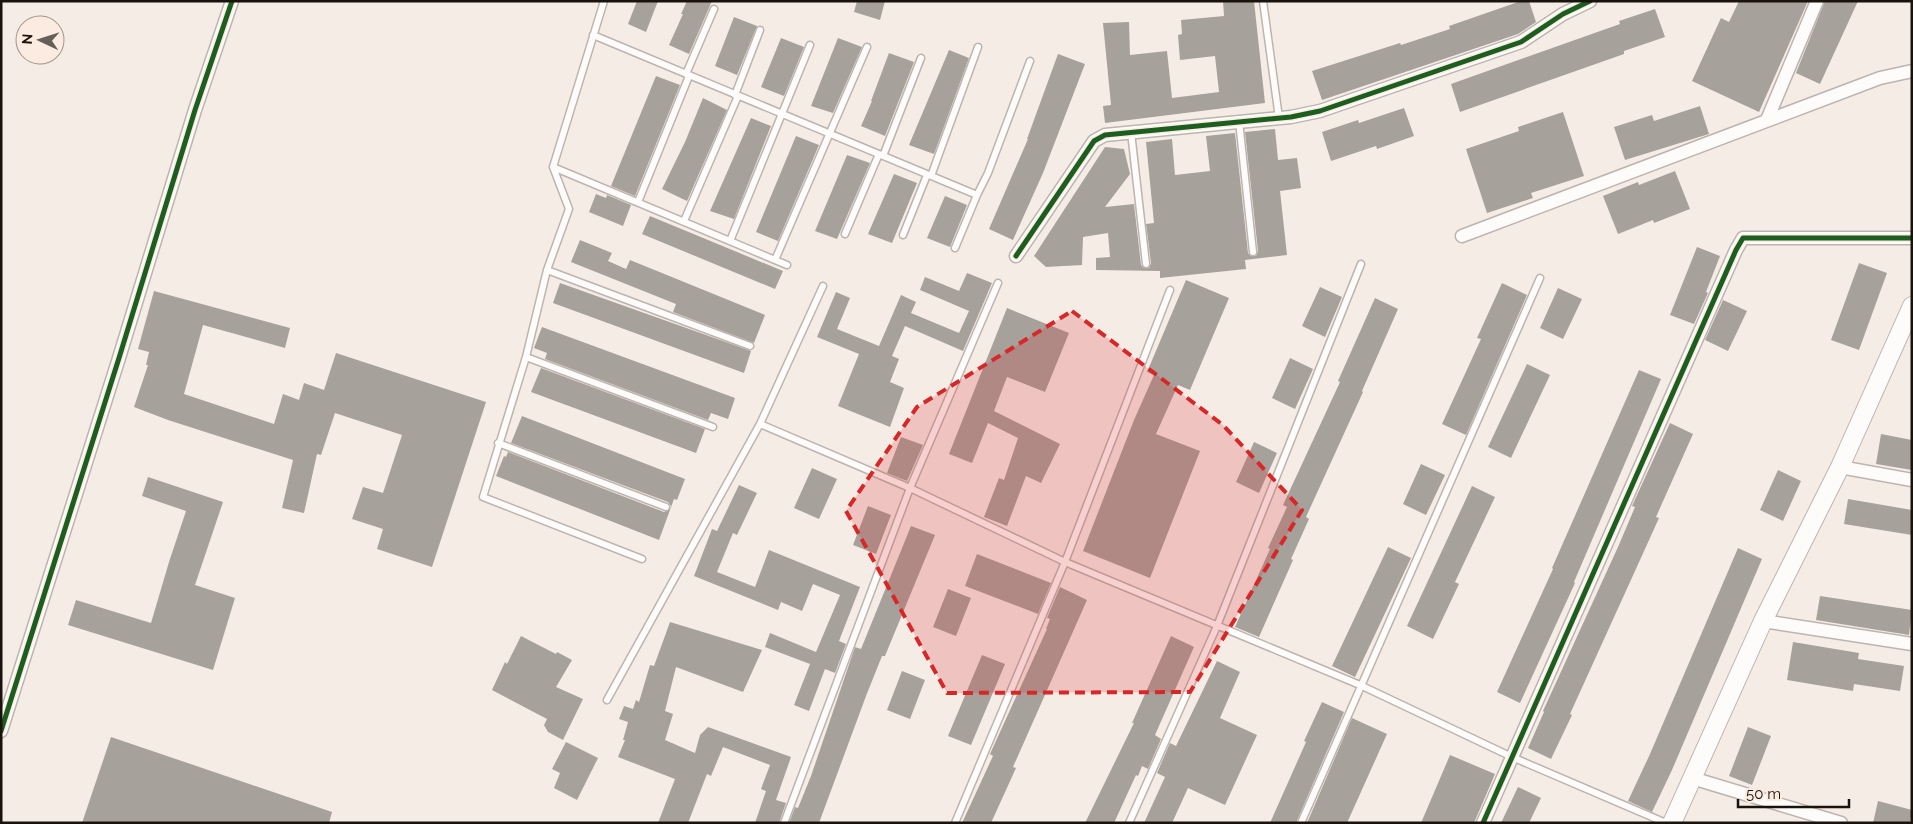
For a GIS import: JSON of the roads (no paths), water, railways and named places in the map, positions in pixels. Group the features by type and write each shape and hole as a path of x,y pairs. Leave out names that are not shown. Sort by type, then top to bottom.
{"street":[{"path":"1,731 193,118 232,1"},
{"path":"1016,256 1094,141 1105,135 1279,118 1320,111 1521,42 1563,14 1590,1"},
{"path":"1767,120 1817,1"},
{"path":"1462,236 1880,78 1912,71"},
{"path":"1483,823 1736,250 1743,238 1912,238"},
{"path":"1672,823 1763,621 1840,467 1912,306"},
{"path":"1840,467 1912,480"},
{"path":"1763,621 1912,644"},
{"path":"1692,778 1841,823"}],"lane":[{"path":"604,1 553,167 569,209 547,270 526,357 482,497 642,559"},
{"path":"1263,1 1279,118"},
{"path":"638,202 714,9"},
{"path":"684,222 737,95 760,30"},
{"path":"593,35 977,195"},
{"path":"730,241 810,45"},
{"path":"775,260 867,47"},
{"path":"903,235 929,175 978,47"},
{"path":"845,234 881,155 920,58"},
{"path":"955,248 988,173 1030,61"},
{"path":"1239,121 1253,252"},
{"path":"1131,132 1146,264"},
{"path":"553,167 788,265"},
{"path":"1129,823 1217,626 1361,264"},
{"path":"547,270 750,346"},
{"path":"1301,823 1540,278"},
{"path":"784,823 910,488 998,283"},
{"path":"607,700 760,424 824,286"},
{"path":"955,823 1065,562 1170,290"},
{"path":"526,357 713,427"},
{"path":"760,424 910,488 1065,562 1360,685 1512,757 1666,823"},
{"path":"498,443 666,507"}]}
